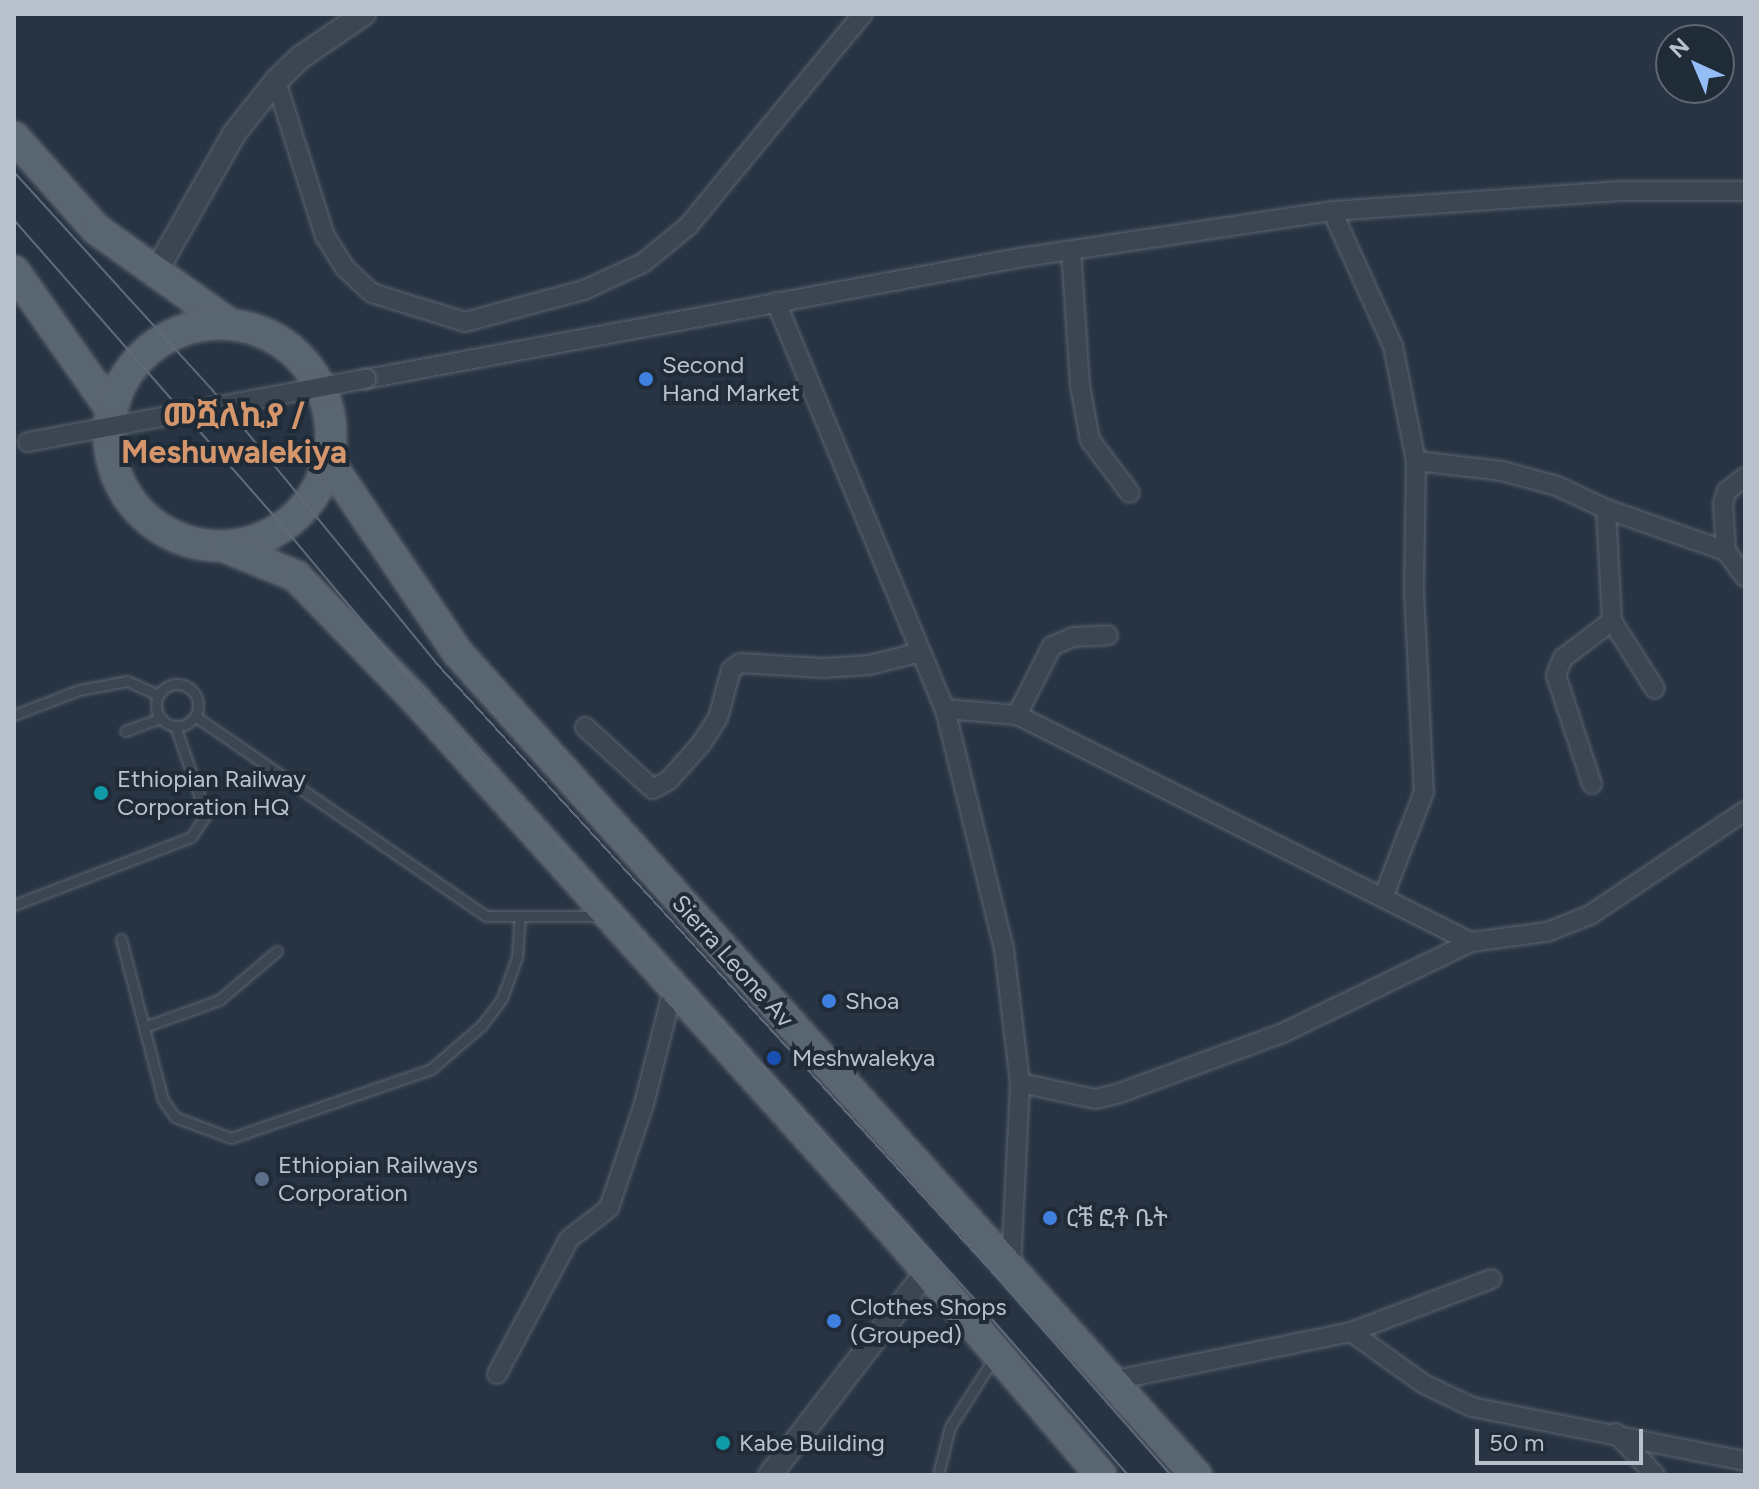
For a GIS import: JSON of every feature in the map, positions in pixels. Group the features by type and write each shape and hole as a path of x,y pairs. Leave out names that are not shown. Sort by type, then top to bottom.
{"main road":[{"path":"14,137 96,229 154,275 228,323 275,337 311,369 331,413 329,462 314,495 291,521 260,539 225,547"},
{"path":"14,271 111,409"},
{"path":"228,323 189,327 154,345 126,373 111,409 109,451 122,490 148,521 184,541 225,547 296,576 416,700 927,1271 1101,1475"},
{"name":"Sierra Leone Av","path":"329,462 458,653 1196,1475"}],"street":[{"path":"154,275 234,134 276,81 364,14"},
{"path":"276,81 325,236 345,268 372,293 465,322 584,290 643,263 688,226 863,14"},
{"path":"21,443 776,302 1071,250 1332,211 1619,191 1745,191"},
{"path":"1332,211 1393,346 1416,461 1414,591 1424,792 1384,895"},
{"path":"1071,250 1080,386 1090,440 1130,493"},
{"path":"776,302 918,653 945,709 1004,949 1020,1083 1011,1272"},
{"path":"1416,461 1502,471 1557,486 1606,509 1726,551"},
{"path":"1745,477 1727,491 1723,503 1726,551 1745,577"},
{"path":"1606,509 1612,621 1655,689"},
{"path":"1592,784 1557,667 1612,621"},
{"path":"1017,715 1052,646 1073,637 1108,635"},
{"path":"585,727 653,789 669,780 701,744 718,718 731,670 740,663 823,668 869,665 918,653"},
{"path":"945,709 1017,715 1384,895 1471,942"},
{"path":"1020,1083 1095,1099 1117,1094 1283,1033 1471,942 1547,932 1590,915 1745,811"},
{"path":"497,1374 569,1239 609,1208 644,1104 673,989"},
{"path":"770,1475 927,1271"},
{"path":"1110,1381 1351,1332 1491,1279"},
{"path":"1351,1332 1424,1384 1472,1407 1616,1433 1745,1461"},
{"path":"1616,1433 1655,1475"}],"lane":[{"path":"14,715 79,690 127,681 158,695"},
{"path":"158,695 170,685 186,686 197,698 195,716"},
{"path":"158,695 161,718"},
{"path":"195,716 486,916 607,916"},
{"path":"175,726 195,716"},
{"path":"14,905 191,837 206,815 175,726 161,718 125,731"},
{"path":"121,939 163,1100 175,1117 231,1138 431,1069 482,1025 502,998 517,957 520,918"},
{"path":"144,1027 219,1000 277,951"},
{"path":"938,1475 950,1427 997,1353"}],"tram line":[{"path":"14,172 213,391 437,664 996,1276 1171,1475"},
{"path":"14,220 280,523 418,688 977,1302 1128,1475"}],"place":[{"name":"Second Hand Market","path":"646,379"},
{"name":"Ethiopian Railway Corporation HQ","path":"101,793"},
{"name":"Shoa","path":"829,1001"},
{"name":"Meshwalekya","path":"774,1058"},
{"name":"Ethiopian Railways Corporation","path":"262,1179"},
{"name":"ርቼ ፎቶ ቤት","path":"1050,1218"},
{"name":"Clothes Shops (Grouped)","path":"834,1321"},
{"name":"Kabe Building","path":"723,1443"}],"district":[{"name":"መሿለኪያ / Meshuwalekiya","path":"234,434"}]}
